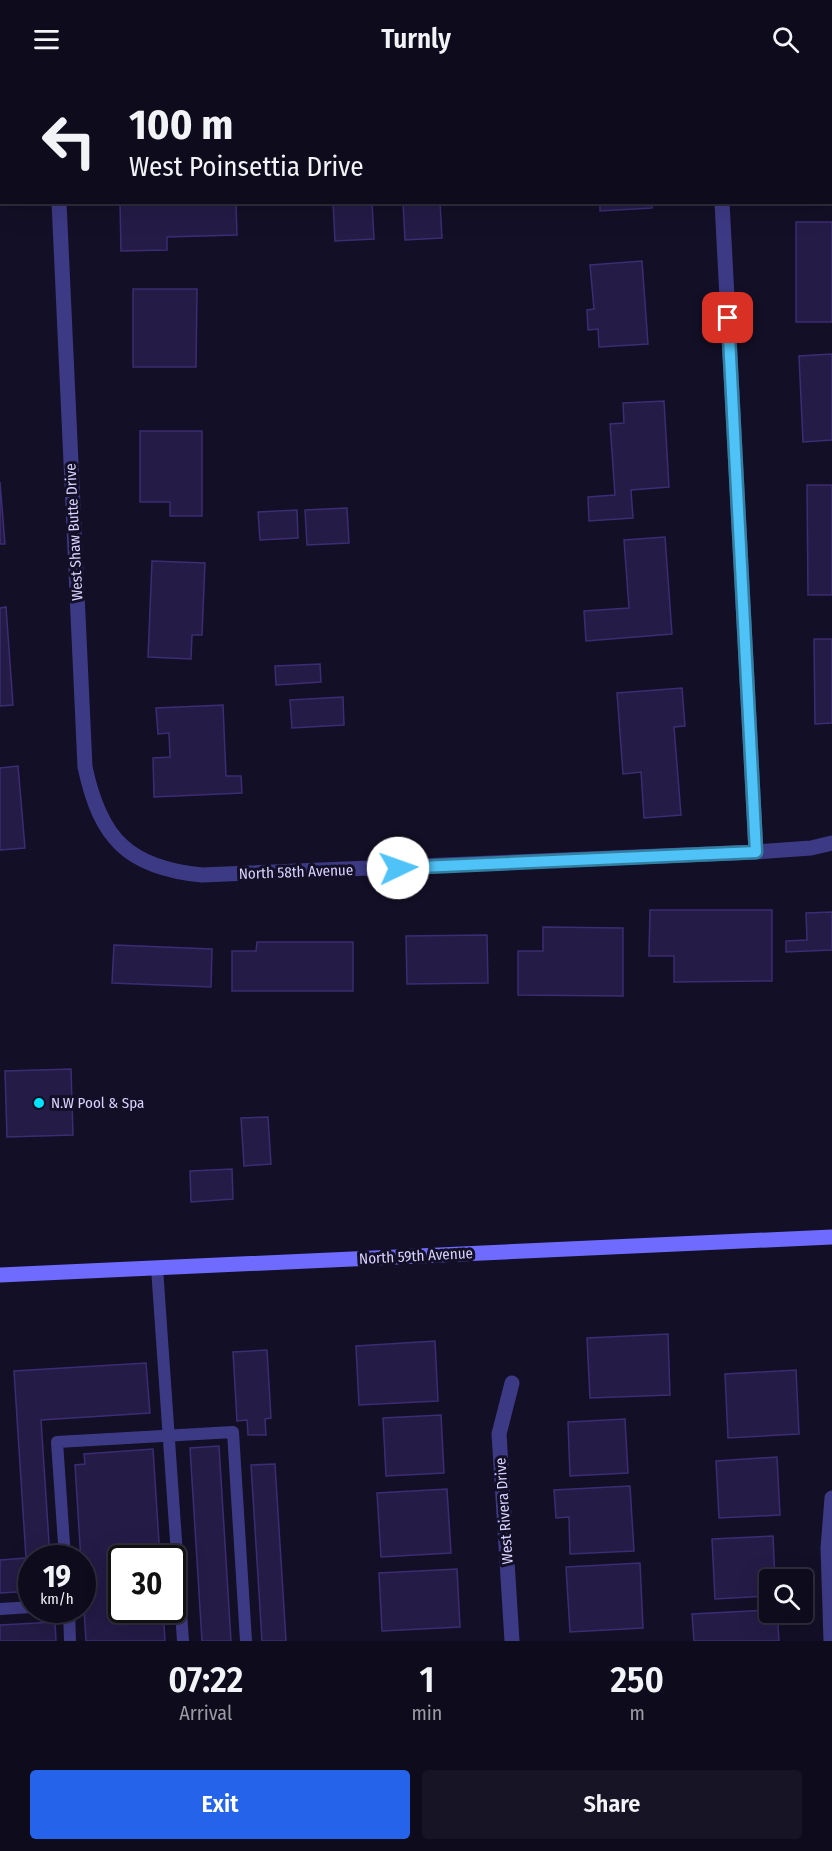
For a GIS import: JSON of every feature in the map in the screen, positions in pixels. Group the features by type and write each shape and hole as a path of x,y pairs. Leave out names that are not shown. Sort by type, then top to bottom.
{"main road":[{"name":"North 59th Avenue","path":"0,1275 832,1237"}],"street":[{"name":"West Shaw Butte Drive","path":"59,204 85,766 91,796 102,823 125,850"},
{"path":"722,204 756,852"},
{"name":"North 58th Avenue","path":"125,850 171,872 202,875 756,852 811,848 832,843"},
{"name":"West Rivera Drive","path":"512,1383 499,1434 512,1641"},
{"path":"831,1641 828,1548 832,1498"}],"lane":[{"path":"157,1268 183,1641"},
{"path":"64,1545 57,1442 233,1432 246,1641"},
{"path":"0,1609 18,1608"},
{"path":"69,1623 70,1641"}],"building":[{"path":"120,204 236,204 237,235 167,237 167,250 121,251"},
{"path":"333,204 372,204 374,239 335,241"},
{"path":"403,204 440,204 442,238 405,240"},
{"path":"600,204 652,204 652,208 600,211"},
{"path":"796,222 832,222 832,322 796,322"},
{"path":"642,261 648,344 599,347 598,329 588,330 587,310 594,309 590,265"},
{"path":"133,289 197,289 196,367 133,367"},
{"path":"832,354 832,440 803,442 799,356"},
{"path":"664,401 669,487 631,490 633,518 589,521 588,497 615,495 610,424 624,423 623,403"},
{"path":"140,431 202,431 202,516 170,516 170,502 140,502"},
{"path":"0,482 5,544 0,544"},
{"path":"807,485 832,485 832,595 808,595"},
{"path":"347,508 349,543 307,545 305,510"},
{"path":"297,510 298,538 260,540 258,512"},
{"path":"665,537 672,634 586,641 584,611 629,608 624,540"},
{"path":"152,561 205,563 202,635 192,635 191,659 148,657"},
{"path":"6,607 13,705 0,706 0,608"},
{"path":"814,639 832,639 832,723 815,724"},
{"path":"320,664 321,682 276,685 275,666"},
{"path":"682,688 685,726 674,727 681,815 644,818 641,772 623,774 617,693"},
{"path":"343,697 344,725 292,728 290,700"},
{"path":"223,705 226,776 241,776 242,793 154,797 153,758 170,757 169,733 158,734 156,708"},
{"path":"18,766 25,848 0,850 0,768"},
{"path":"650,910 772,910 772,981 674,982 674,956 649,956"},
{"path":"832,912 832,950 786,952 786,941 807,940 806,913"},
{"path":"543,927 623,928 623,996 518,995 518,951 543,951"},
{"path":"487,935 488,983 407,984 406,936"},
{"path":"257,942 353,942 353,991 232,991 232,951 256,951"},
{"path":"114,945 212,949 211,987 112,983"},
{"name":"N.W Pool & Spa","path":"71,1069 73,1135 7,1137 5,1071"},
{"path":"268,1117 271,1164 244,1166 241,1118"},
{"path":"232,1169 233,1199 191,1202 190,1171"},
{"path":"668,1334 670,1395 590,1398 587,1338"},
{"path":"435,1341 438,1401 359,1405 356,1346"},
{"path":"267,1350 271,1418 265,1419 266,1435 248,1435 247,1420 237,1421 233,1352"},
{"path":"146,1363 150,1413 41,1420 49,1545 25,1545 14,1371"},
{"path":"796,1370 799,1434 728,1438 725,1374"},
{"path":"441,1415 444,1473 386,1476 383,1418"},
{"path":"625,1419 628,1473 570,1476 568,1422"},
{"path":"219,1446 231,1641 202,1641 190,1448"},
{"path":"153,1449 159,1545 108,1545 108,1623 164,1623 165,1641 86,1641 85,1623 96,1623 96,1545 80,1545 75,1465 85,1464 84,1454"},
{"path":"777,1457 780,1515 719,1518 716,1461"},
{"path":"275,1464 286,1641 262,1641 251,1465"},
{"path":"630,1486 634,1551 570,1554 569,1517 556,1518 554,1490"},
{"path":"447,1489 451,1553 381,1557 377,1493"},
{"path":"773,1536 774,1569 759,1569 759,1597 715,1599 712,1539"},
{"path":"18,1559 18,1592 0,1593 0,1560"},
{"path":"640,1563 643,1628 570,1632 566,1567"},
{"path":"457,1569 460,1627 382,1631 379,1573"},
{"path":"759,1611 759,1623 778,1623 779,1641 694,1641 692,1614"},
{"path":"55,1623 56,1641 0,1641 0,1625"}],"place":[{"name":"N.W Pool & Spa","path":"39,1103"}],"route":[{"path":"398,868 756,852 728,318"}]}
